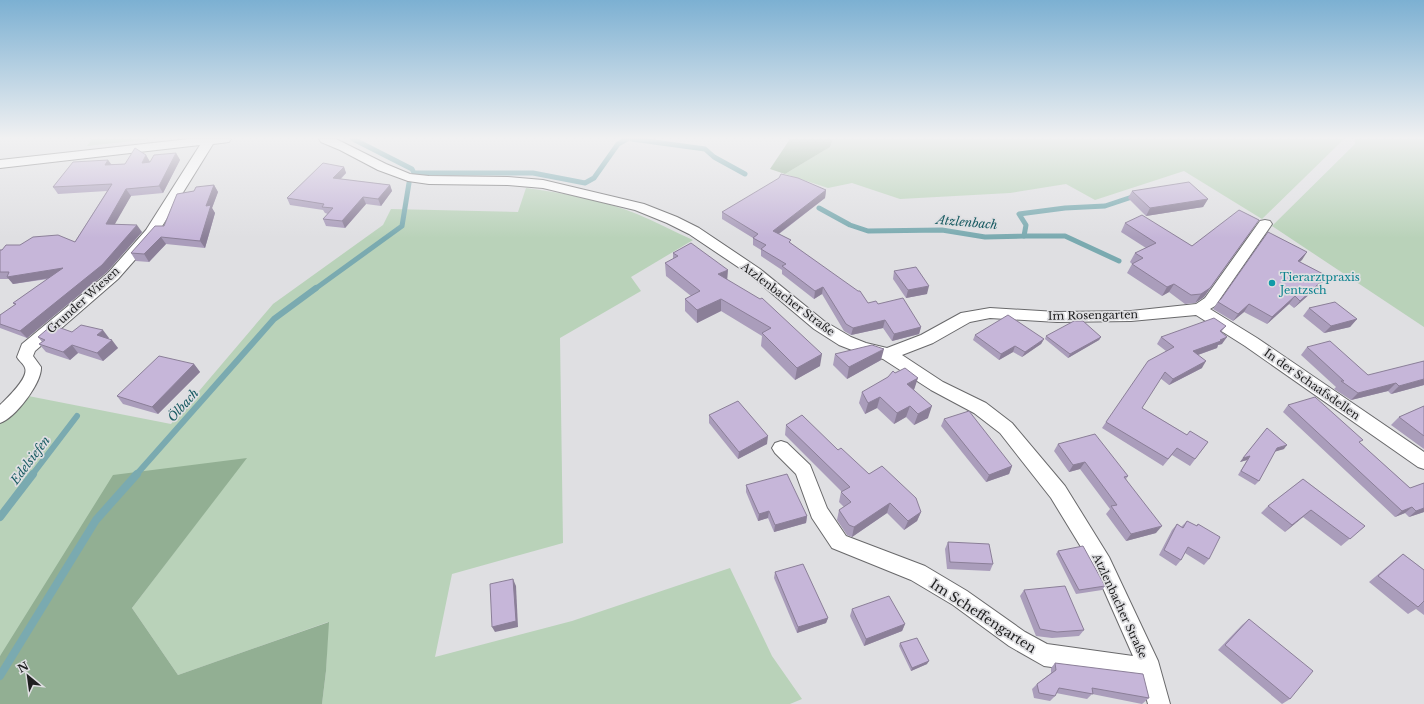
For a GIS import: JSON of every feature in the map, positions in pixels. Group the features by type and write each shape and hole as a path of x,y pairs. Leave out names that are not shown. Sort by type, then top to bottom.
{"street":[{"name":"Grunder Wiesen","path":"0,416 22,392 34,376 33,367 25,358 28,348 113,276 151,233 190,172"},
{"name":"Atzlenbacher Straße","path":"396,172 429,180 529,182 605,198 646,210 672,220 694,231 755,272 819,325 845,341 863,348 888,354 937,386 980,408 1006,428 1032,458 1058,492 1102,564 1150,669 1159,704"},
{"path":"1199,309 1210,302 1265,224"},
{"name":"Im Rosengarten","path":"888,354 927,339 966,317 990,313 1057,317 1131,316 1199,309"},
{"name":"In der Schaafsdellen","path":"1199,309 1251,342 1424,462"},
{"name":"Im Scheffengarten","path":"781,448 804,470 819,512 839,542 918,573 960,598 1016,639 1044,655 1150,669"}],"green space":[{"path":"779,172 789,172 785,174"},
{"path":"789,172 1181,172 1095,200 1066,184 1010,193 900,199 852,183 828,188 785,174"},
{"path":"1185,172 1310,172 1262,219"},
{"path":"1327,172 1424,172 1424,327 1272,226"},
{"path":"526,188 597,201 624,209 693,240 631,277 641,291 560,338 563,543 452,574 435,657 572,621 730,568 772,656 802,699 790,704 322,704 326,671 328,622 178,675 132,608 246,458 0,656 0,406 13,393 171,424 273,304 383,225 391,209 518,212"},
{"path":"247,458 132,608 178,675 329,622 322,704 0,704 0,656 113,475"}],"building":[{"path":"65,172 166,172 159,186 126,189 106,224 137,225 102,265 20,331 0,324 0,315 16,304 13,303 63,268 7,277 9,272 0,272 0,250 2,250 6,245 20,245 33,237 58,235 75,242 112,184 53,187"},
{"path":"314,172 339,172 333,178 390,185 378,199 363,197 342,221 323,219 333,208 322,207 324,204 287,198"},
{"path":"781,174 798,178 826,190 773,231 791,240 789,242 860,291 868,303 876,301 878,304 903,298 921,327 894,334 885,320 853,328 846,324 823,287 815,291 782,266 786,264 761,249 766,245 753,238 758,234 722,212 779,178"},
{"path":"1189,182 1208,199 1150,208 1132,191"},
{"path":"214,185 206,206 211,205 200,241 161,237 144,254 131,253 155,226 164,226 177,194 194,191 196,187"},
{"path":"1239,210 1259,220 1210,288 1201,294 1191,295 1174,284 1167,287 1132,264 1143,258 1135,253 1156,243 1125,223 1142,215 1192,246"},
{"path":"1268,232 1307,252 1298,261 1327,276 1300,301 1295,296 1272,317 1249,304 1238,314 1218,302"},
{"path":"691,243 728,270 718,274 760,299 762,298 822,354 797,368 762,333 771,328 721,299 697,310 685,299 700,291 665,263 678,256 673,253"},
{"path":"916,267 929,286 908,290 894,271"},
{"path":"1335,302 1357,319 1331,326 1309,308"},
{"path":"1008,315 1044,339 1025,352 1015,346 1001,354 975,335"},
{"path":"1214,318 1226,326 1220,331 1227,337 1220,340 1221,341 1193,351 1206,361 1173,379 1165,372 1142,408 1187,435 1190,431 1208,442 1195,459 1177,448 1168,459 1106,422 1148,361 1174,347 1161,337"},
{"path":"1074,321 1083,321 1101,337 1070,354 1046,336"},
{"path":"52,325 72,332 81,325 103,330 97,335 112,340 97,353 72,345 63,352 39,344 45,340 38,337"},
{"path":"1330,341 1368,375 1424,361 1424,379 1399,386 1396,383 1358,393 1341,381 1344,381 1307,347"},
{"path":"872,345 884,349 849,367 835,354"},
{"path":"159,356 194,364 152,407 117,396"},
{"path":"905,368 918,378 907,384 932,406 918,414 910,406 897,413 880,397 868,403 862,392 888,377 893,371 895,373"},
{"path":"1315,397 1363,440 1359,442 1410,488 1424,483 1424,508 1416,511 1412,507 1402,511 1288,405"},
{"path":"738,401 768,436 739,452 709,415"},
{"path":"1424,406 1424,436 1399,417"},
{"path":"969,411 1012,466 989,475 944,419"},
{"path":"802,415 838,450 841,448 869,474 882,466 916,498 921,512 908,521 890,503 854,527 849,525 839,510 851,502 841,492 850,487 786,425"},
{"path":"1267,428 1287,445 1277,448 1259,481 1241,471 1250,456 1243,458"},
{"path":"1095,434 1128,476 1124,477 1162,526 1131,534 1111,506 1117,505 1085,462 1073,465 1058,444"},
{"path":"787,474 807,516 775,525 769,511 759,514 746,485"},
{"path":"1303,479 1365,526 1350,539 1311,510 1292,525 1268,506"},
{"path":"1187,521 1197,526 1198,524 1220,537 1209,559 1188,547 1181,560 1164,550 1177,524 1183,528"},
{"path":"948,542 989,544 993,564 950,562"},
{"path":"1083,546 1105,586 1079,590 1058,551"},
{"path":"1403,554 1424,570 1424,601 1418,607 1378,576"},
{"path":"803,564 828,618 798,627 775,572"},
{"path":"513,579 516,621 492,627 490,584"},
{"path":"1065,586 1084,630 1057,632 1040,629 1024,590"},
{"path":"889,596 905,624 866,639 852,609"},
{"path":"1249,619 1313,671 1290,699 1225,645"},
{"path":"917,638 929,661 912,668 900,643"},
{"path":"1055,663 1143,674 1149,698 1092,688 1093,694 1059,688 1055,696 1039,693 1037,684 1056,670"}],"waterway":[{"name":"Atzlenbach","path":"413,172 533,173 585,183 594,178 598,172"},
{"name":"Atzlenbach","path":"741,172 745,174"},
{"name":"Ölbach","path":"315,289 402,226 409,183"},
{"name":"Atzlenbach","path":"1024,236 1026,225 1019,214 1065,208 1105,206 1135,196"},
{"name":"Atzlenbach","path":"819,208 850,225 868,231 942,230 985,237 1024,236"},
{"path":"1024,236 1065,236 1119,261"},
{"name":"Ölbach","path":"136,475 274,319 316,288"},
{"name":"Edelsiefen","path":"32,475 77,416"},
{"name":"Edelsiefen","path":"0,517 33,474"},
{"name":"Ölbach","path":"0,676 96,520 137,474"}],"place":[{"name":"Tierarztpraxis Jentzsch","path":"1272,283"}]}
